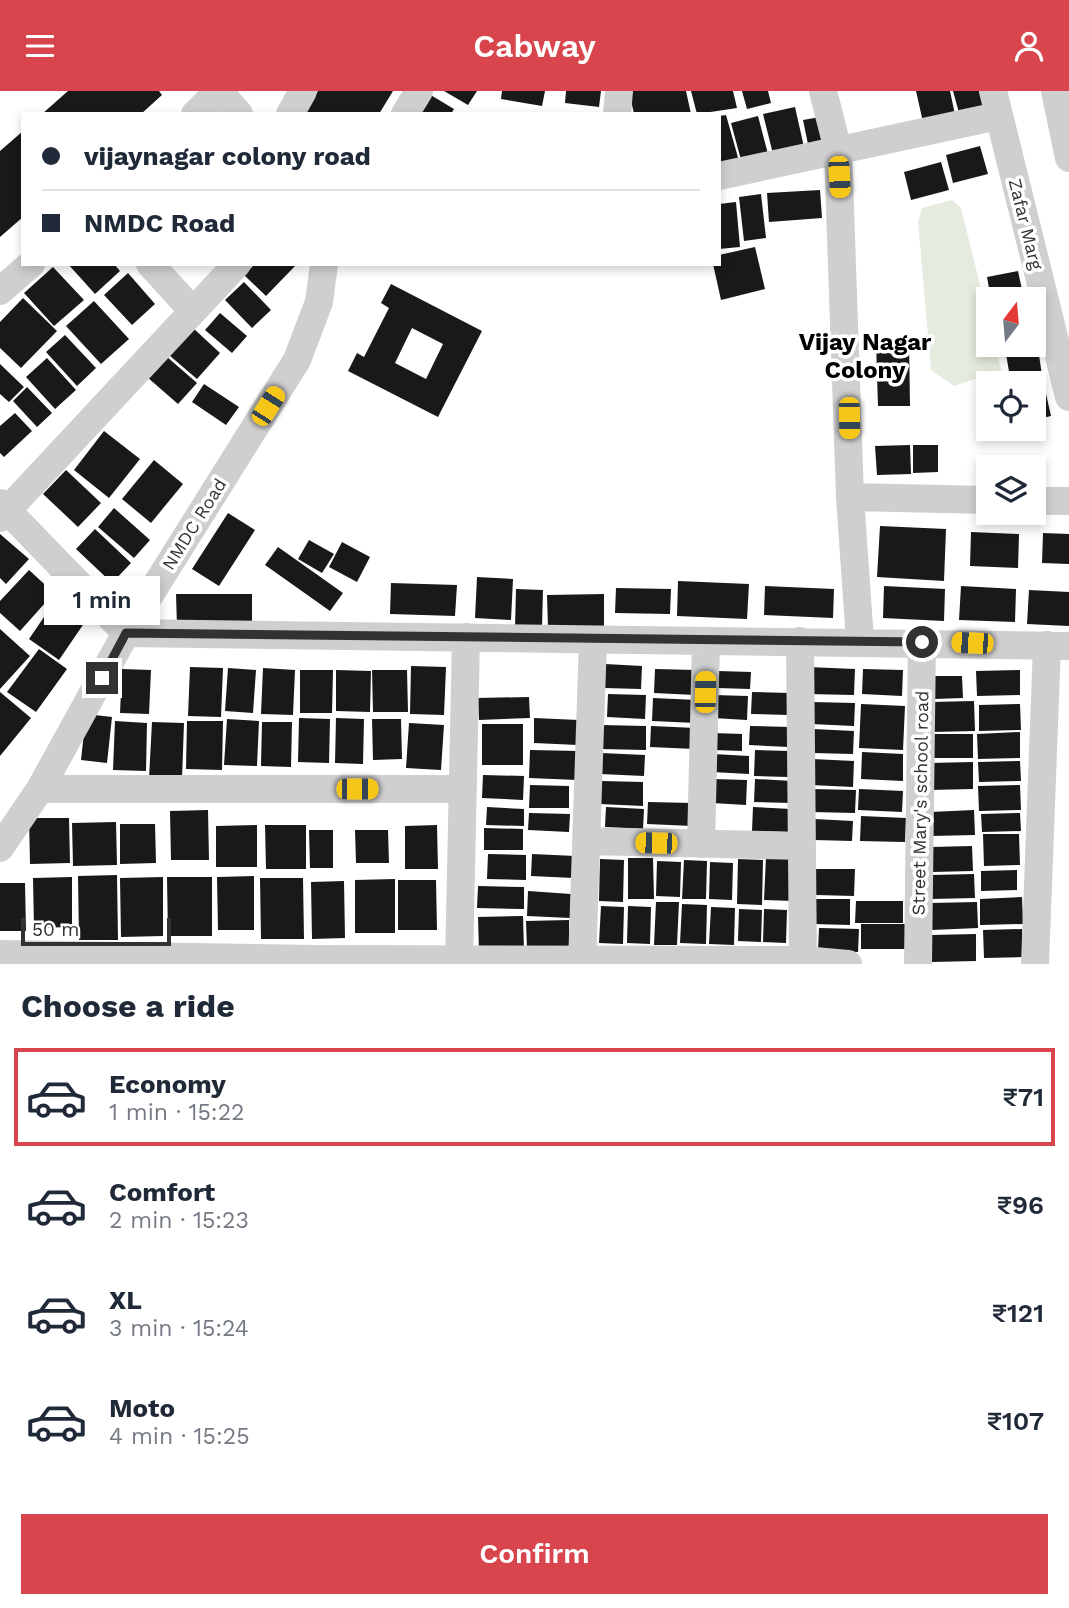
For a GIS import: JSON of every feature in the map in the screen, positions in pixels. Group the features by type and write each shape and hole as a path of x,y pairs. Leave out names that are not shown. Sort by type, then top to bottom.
{"street":[{"path":"197,112 219,91 237,112"},
{"path":"291,112 303,91"},
{"path":"406,112 419,91"},
{"path":"617,112 618,91"},
{"path":"823,91 838,150 850,497 860,641"},
{"path":"1055,91 1069,158"},
{"path":"721,176 838,150 996,103"},
{"name":"Zafar Marg","path":"996,103 1069,397"},
{"path":"0,291 29,266"},
{"path":"152,266 193,311"},
{"path":"235,266 3,510 126,633 1058,645 1035,964"},
{"name":"NMDC Road","path":"0,848 40,789 126,633 297,360 319,302 324,266"},
{"path":"850,497 976,500"},
{"path":"1046,501 1069,502"},
{"path":"459,961 466,637"},
{"path":"582,962 593,640"},
{"path":"701,844 706,641"},
{"path":"800,641 803,962"},
{"name":"Street Mary's school road","path":"918,964 922,642"},
{"path":"40,789 463,789"},
{"path":"587,841 802,846"},
{"path":"0,954 315,961 848,964"}],"shaded area":[{"path":"952,200 961,208 981,287 976,287 976,357 998,357 1001,370 976,371 976,379 954,386 931,370 918,222 922,208"}],"building":[{"path":"68,91 159,91 162,95 143,112 44,112"},
{"path":"318,91 393,91 380,112 305,112"},
{"path":"444,91 477,91 468,105"},
{"path":"502,91 545,91 542,106 501,99"},
{"path":"566,91 601,91 599,107 565,103"},
{"path":"629,91 686,91 691,112 634,112"},
{"path":"691,91 733,91 737,108 696,112"},
{"path":"742,91 768,91 771,103 747,109"},
{"path":"916,91 950,91 957,124 925,131"},
{"path":"953,91 982,91 988,113 961,120"},
{"path":"429,94 454,109 452,112 418,112"},
{"path":"795,107 804,147 773,154 763,114"},
{"path":"726,115 739,161 721,166 721,116"},
{"path":"758,116 768,154 741,160 731,123"},
{"path":"820,117 825,145 809,149 803,120"},
{"path":"21,133 21,219 0,237 0,151"},
{"path":"980,146 988,174 953,183 946,155"},
{"path":"941,162 949,190 911,200 904,172"},
{"path":"820,190 822,218 769,222 767,193"},
{"path":"761,194 766,238 744,241 739,197"},
{"path":"736,202 740,247 721,249 721,204"},
{"path":"755,247 765,289 721,300 713,266 721,266 721,255"},
{"path":"70,266 116,266 120,271 95,294"},
{"path":"253,266 295,266 266,296 244,275"},
{"path":"53,267 84,300 54,326 24,293"},
{"path":"1018,271 1021,287 989,287 987,277"},
{"path":"128,273 155,304 132,325 104,295"},
{"path":"244,282 271,310 252,328 225,300"},
{"path":"391,284 482,331 438,417 348,371 357,353 364,357 389,308 381,303","holes":["412,328 443,344 426,379 395,363"]},
{"path":"23,298 57,331 21,368 0,348 0,322"},
{"path":"94,301 129,339 101,364 66,326"},
{"path":"220,313 247,336 232,353 205,330"},
{"path":"193,328 220,353 197,379 169,355"},
{"path":"65,335 96,368 77,386 46,352"},
{"path":"909,341 910,406 878,406 876,342"},
{"path":"166,356 197,383 178,404 147,377"},
{"path":"1007,357 1039,357 1041,371 1009,371"},
{"path":"47,358 76,390 55,409 26,377"},
{"path":"0,364 24,387 9,402 0,394"},
{"path":"204,384 239,407 226,425 192,402"},
{"path":"27,387 52,413 37,427 13,401"},
{"path":"1046,394 1051,416 1046,417"},
{"path":"15,413 32,431 4,457 0,453 0,426"},
{"path":"104,431 140,459 109,498 74,470"},
{"path":"910,445 911,474 877,475 875,446"},
{"path":"913,445 938,445 938,472 913,473"},
{"path":"154,460 183,484 151,523 122,499"},
{"path":"66,470 101,503 78,527 43,494"},
{"path":"114,508 150,540 134,558 98,527"},
{"path":"228,513 255,530 219,586 192,569"},
{"path":"880,526 946,529 944,581 877,577"},
{"path":"95,529 131,563 112,583 76,549"},
{"path":"971,532 1019,534 1018,568 970,566"},
{"path":"1043,533 1069,534 1069,564 1042,563"},
{"path":"0,534 29,559 6,584 0,578"},
{"path":"309,540 334,554 322,573 298,559"},
{"path":"342,542 370,557 357,582 329,567"},
{"path":"278,547 343,593 330,611 265,565"},
{"path":"29,570 54,593 20,631 0,613 0,601"},
{"path":"477,577 513,579 511,620 475,618"},
{"path":"678,581 749,584 747,619 677,616"},
{"path":"391,583 457,585 455,616 390,614"},
{"path":"765,586 834,589 833,618 764,615"},
{"path":"884,586 945,589 944,621 883,618"},
{"path":"961,586 1016,589 1015,622 959,620"},
{"path":"616,588 671,589 670,614 615,613"},
{"path":"516,589 543,590 542,628 515,627"},
{"path":"1029,590 1069,592 1069,626 1027,624"},
{"path":"176,594 252,594 252,627 177,627"},
{"path":"604,594 604,628 548,628 547,595"},
{"path":"59,595 89,616 59,660 29,639"},
{"path":"0,629 30,656 0,689"},
{"path":"39,649 67,669 36,712 7,692"},
{"path":"605,664 642,666 641,689 604,688"},
{"path":"411,666 446,667 444,715 410,714"},
{"path":"190,667 223,668 221,717 188,716"},
{"path":"808,667 855,669 854,695 807,694"},
{"path":"228,668 256,670 253,713 225,711"},
{"path":"263,668 295,670 293,715 261,714"},
{"path":"122,669 151,670 149,714 120,713"},
{"path":"655,669 696,670 695,695 654,693"},
{"path":"863,669 903,670 902,696 862,694"},
{"path":"300,670 333,670 332,713 300,713"},
{"path":"336,670 371,671 370,712 336,711"},
{"path":"372,670 407,670 408,712 373,712"},
{"path":"1020,670 1020,695 977,696 976,671"},
{"path":"718,671 751,672 750,689 717,688"},
{"path":"933,676 962,676 963,698 934,699"},
{"path":"0,692 31,718 0,756"},
{"path":"752,692 790,693 789,715 751,714"},
{"path":"608,694 646,695 645,719 607,717"},
{"path":"713,695 748,696 747,720 713,718"},
{"path":"529,697 530,718 479,720 478,698"},
{"path":"653,698 697,700 696,723 652,721"},
{"path":"974,701 975,731 932,732 931,702"},
{"path":"811,702 855,703 854,726 811,724"},
{"path":"861,704 905,706 903,750 859,748"},
{"path":"1020,704 1021,730 979,731 979,705"},
{"path":"86,714 112,717 107,763 81,760"},
{"path":"299,718 330,719 329,763 298,762"},
{"path":"336,718 364,719 363,764 335,763"},
{"path":"534,718 579,720 578,745 534,743"},
{"path":"227,719 259,721 257,766 224,765"},
{"path":"372,719 401,719 402,759 373,760"},
{"path":"115,721 147,723 146,771 113,770"},
{"path":"187,721 223,721 222,770 186,769"},
{"path":"152,722 184,723 182,779 149,778"},
{"path":"262,722 292,722 291,767 261,766"},
{"path":"409,723 444,725 441,770 406,768"},
{"path":"482,724 523,724 523,765 482,765"},
{"path":"601,725 646,726 646,750 600,749"},
{"path":"651,726 696,728 695,749 650,747"},
{"path":"750,726 790,727 789,747 749,745"},
{"path":"813,729 854,731 853,754 812,753"},
{"path":"1020,732 1020,758 978,759 977,734"},
{"path":"713,733 742,734 742,751 713,750"},
{"path":"933,734 973,734 973,758 933,758"},
{"path":"530,750 579,751 578,780 529,778"},
{"path":"755,750 789,751 788,777 754,776"},
{"path":"862,752 903,754 903,781 861,779"},
{"path":"601,753 645,755 644,776 600,774"},
{"path":"713,754 749,756 749,774 712,772"},
{"path":"812,759 854,761 853,787 811,785"},
{"path":"1020,761 1021,781 979,782 978,762"},
{"path":"973,762 973,789 929,790 929,763"},
{"path":"483,775 524,776 523,800 482,798"},
{"path":"713,779 747,780 746,805 712,803"},
{"path":"755,779 793,781 792,803 754,802"},
{"path":"601,781 643,782 643,806 600,804"},
{"path":"530,785 569,786 569,808 529,808"},
{"path":"1020,785 1021,810 979,811 978,786"},
{"path":"811,789 856,790 855,813 811,812"},
{"path":"859,789 903,791 902,812 858,810"},
{"path":"648,802 692,803 692,826 647,824"},
{"path":"487,807 524,809 524,826 486,825"},
{"path":"606,807 644,809 643,829 605,827"},
{"path":"753,807 791,809 790,832 752,831"},
{"path":"208,810 209,860 171,860 170,811"},
{"path":"974,810 975,835 931,836 930,812"},
{"path":"529,813 570,814 569,832 528,830"},
{"path":"1020,813 1021,831 982,832 981,814"},
{"path":"861,816 906,818 905,842 860,841"},
{"path":"29,818 69,818 70,863 30,864"},
{"path":"814,819 853,821 852,841 814,840"},
{"path":"116,822 117,865 73,866 72,823"},
{"path":"120,824 155,824 156,863 120,864"},
{"path":"257,825 257,867 216,867 216,826"},
{"path":"265,825 306,825 306,869 266,869"},
{"path":"437,825 438,869 405,869 405,826"},
{"path":"484,828 523,829 523,850 484,850"},
{"path":"309,830 333,830 333,868 310,868"},
{"path":"355,830 388,830 389,863 356,863"},
{"path":"983,834 1019,834 1020,865 984,866"},
{"path":"972,846 973,871 932,872 931,847"},
{"path":"488,854 526,855 526,880 487,879"},
{"path":"532,854 575,856 574,878 531,876"},
{"path":"766,857 796,858 794,901 764,900"},
{"path":"628,858 653,858 654,899 628,899"},
{"path":"600,859 624,860 623,902 599,901"},
{"path":"738,859 763,860 762,905 737,904"},
{"path":"684,860 707,861 706,899 682,899"},
{"path":"657,861 681,862 680,897 656,896"},
{"path":"710,862 733,863 732,900 709,899"},
{"path":"816,869 855,869 854,896 816,895"},
{"path":"1017,870 1017,890 981,891 981,871"},
{"path":"974,874 975,898 931,899 931,875"},
{"path":"117,875 118,940 79,940 78,876"},
{"path":"254,876 254,930 218,930 217,877"},
{"path":"72,877 72,927 34,928 33,878"},
{"path":"163,877 163,936 121,937 120,878"},
{"path":"167,877 212,877 212,936 168,936"},
{"path":"260,878 303,878 304,939 261,939"},
{"path":"395,879 395,933 355,933 355,880"},
{"path":"398,880 436,880 437,930 398,930"},
{"path":"344,881 345,938 312,939 311,882"},
{"path":"0,883 25,883 26,931 0,931"},
{"path":"478,886 524,887 524,909 477,908"},
{"path":"528,891 571,894 570,918 527,916"},
{"path":"1022,897 1023,924 980,925 980,899"},
{"path":"813,899 850,899 850,925 813,924"},
{"path":"856,901 903,901 903,923 855,923"},
{"path":"656,902 679,902 677,945 654,945"},
{"path":"977,902 978,928 932,930 931,903"},
{"path":"682,904 707,905 706,944 680,943"},
{"path":"601,906 624,907 623,944 599,943"},
{"path":"628,906 651,907 650,944 627,943"},
{"path":"711,907 735,908 734,945 709,944"},
{"path":"739,909 762,910 761,942 738,941"},
{"path":"764,909 787,910 786,943 763,942"},
{"path":"523,916 524,950 479,951 478,917"},
{"path":"569,920 569,948 527,949 526,921"},
{"path":"861,924 906,924 906,949 861,949"},
{"path":"819,928 859,929 858,952 818,951"},
{"path":"1022,929 1023,957 984,958 983,930"},
{"path":"976,934 976,961 931,962 930,935"}],"district":[{"name":"Vijay Nagar Colony","path":"865,356"}],"route":[{"path":"102,678 126,633 922,642"}]}
